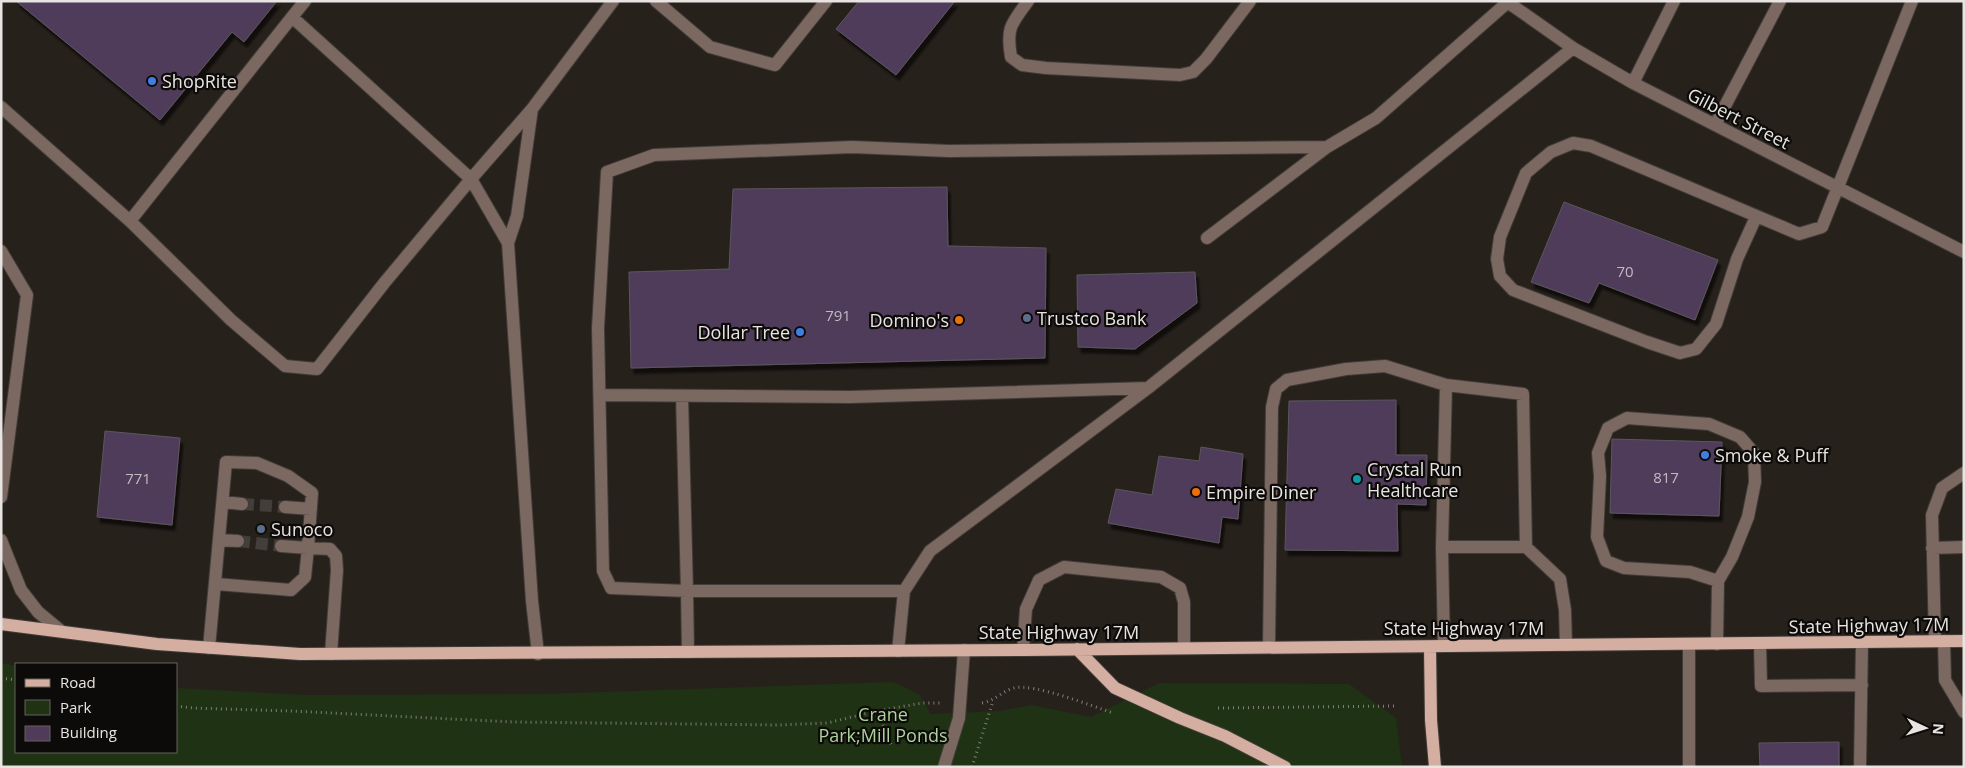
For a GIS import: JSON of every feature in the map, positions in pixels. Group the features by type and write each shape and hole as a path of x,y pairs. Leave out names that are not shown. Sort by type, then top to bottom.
{"main road":[{"name":"State Highway 17M","path":"1,624 157,644 300,654 538,654 1964,641"},
{"path":"1430,646 1431,720 1436,767"},
{"path":"1076,649 1115,688 1225,736 1285,767"}],"street":[{"path":"130,221 305,1"},
{"path":"1,107 130,221 231,320 285,366 317,369 385,282 532,108 613,1"},
{"path":"656,1 710,47 775,65 826,1"},
{"path":"1028,1 1010,25 1008,42 1011,57 1022,65 1180,75 1193,72 1250,1"},
{"path":"1633,83 1674,1"},
{"path":"1715,125 1780,1"},
{"path":"1756,217 1737,259 1716,324 1696,349 1680,353 1513,290 1500,276 1497,259 1500,237 1526,173 1552,152 1573,143 1591,146 1798,234 1822,227 1912,1"},
{"path":"1207,238 1327,147 1376,118 1507,2"},
{"name":"Gilbert Street","path":"1507,2 1573,48 1633,83 1964,252"},
{"path":"292,17 471,179 508,243"},
{"path":"898,650 904,591 930,551 1148,388 1573,48"},
{"path":"532,108 517,216 508,243 538,654"},
{"path":"904,591 611,588 603,571 598,328 607,172 654,155 852,147 949,151 1327,147"},
{"path":"1,251 27,295 1,497"},
{"path":"1269,647 1272,407 1276,389 1287,380 1346,369 1385,366 1446,385 1523,394 1526,547"},
{"path":"1444,646 1442,547 1446,385"},
{"path":"600,395 859,397 1148,388"},
{"path":"682,396 688,652"},
{"path":"1717,644 1718,581 1732,557 1748,517 1755,482 1754,453 1740,437 1709,424 1627,418 1608,428 1598,453 1600,476 1597,537 1606,561 1624,568 1690,572 1718,581"},
{"path":"210,648 226,462 258,463 288,476 312,493 305,577 291,590 216,584"},
{"path":"1964,472 1942,488 1932,515 1932,548 1945,680 1964,712"},
{"path":"223,502 242,504"},
{"path":"285,507 311,509"},
{"path":"1,540 21,590 38,612 61,631"},
{"path":"219,540 238,541"},
{"path":"281,546 330,549 336,556 337,570 331,654"},
{"path":"1442,547 1526,547 1560,579 1565,610 1566,645"},
{"path":"1932,548 1964,547"},
{"path":"1023,650 1026,609 1039,580 1064,567 1161,577 1180,588 1184,602 1184,648"},
{"path":"1860,767 1862,642"},
{"path":"1760,644 1761,686 1862,685"},
{"path":"1689,645 1689,767"},
{"path":"944,767 960,718 964,650"}],"path":[{"path":"1,678 15,680"},
{"path":"178,706 514,722 779,725 827,723 922,703 984,702 993,700 1014,688 1041,690 1114,713"},
{"path":"972,767 993,700"},
{"path":"1180,718 1199,709 1396,706"},
{"path":"877,711 892,747"}],"green space":[{"name":"Crane Park;Mill Ponds","path":"1,663 15,666 15,753 178,753 178,688 305,695 545,694 893,682 919,694 931,714 1000,711 1031,705 1091,717 1159,683 1349,684 1396,718 1402,767 1,767"}],"building":[{"name":"ShopRite","path":"16,1 277,1 244,42 232,32 160,120"},
{"path":"859,1 955,1 896,75 836,29"},
{"path":"947,187 948,246 1046,248 1045,358 631,368 629,272 729,269 733,189"},
{"path":"1564,202 1718,260 1695,320 1599,283 1589,303 1531,282"},
{"path":"1195,272 1197,303 1135,349 1078,347 1077,275"},
{"name":"Crystal Run Healthcare","path":"1396,400 1396,455 1427,455 1426,505 1397,504 1398,551 1285,550 1289,401"},
{"path":"105,431 180,438 172,525 97,517"},
{"path":"1612,439 1722,442 1719,516 1610,513"},
{"name":"Empire Diner","path":"1201,447 1243,454 1238,519 1222,517 1219,543 1108,523 1116,489 1152,495 1159,456 1199,461"},
{"path":"1839,742 1839,767 1760,767 1759,743"}],"tunnel":[{"path":"242,504 285,507"},
{"path":"238,541 281,546"}],"place":[{"name":"ShopRite","path":"152,81"},
{"name":"Trustco Bank","path":"1027,318"},
{"name":"Domino's","path":"959,320"},
{"name":"Dollar Tree","path":"800,332"},
{"name":"Smoke & Puff","path":"1705,455"},
{"name":"Crystal Run Healthcare","path":"1357,479"},
{"name":"Empire Diner","path":"1196,492"},
{"name":"Sunoco","path":"261,529"}]}
